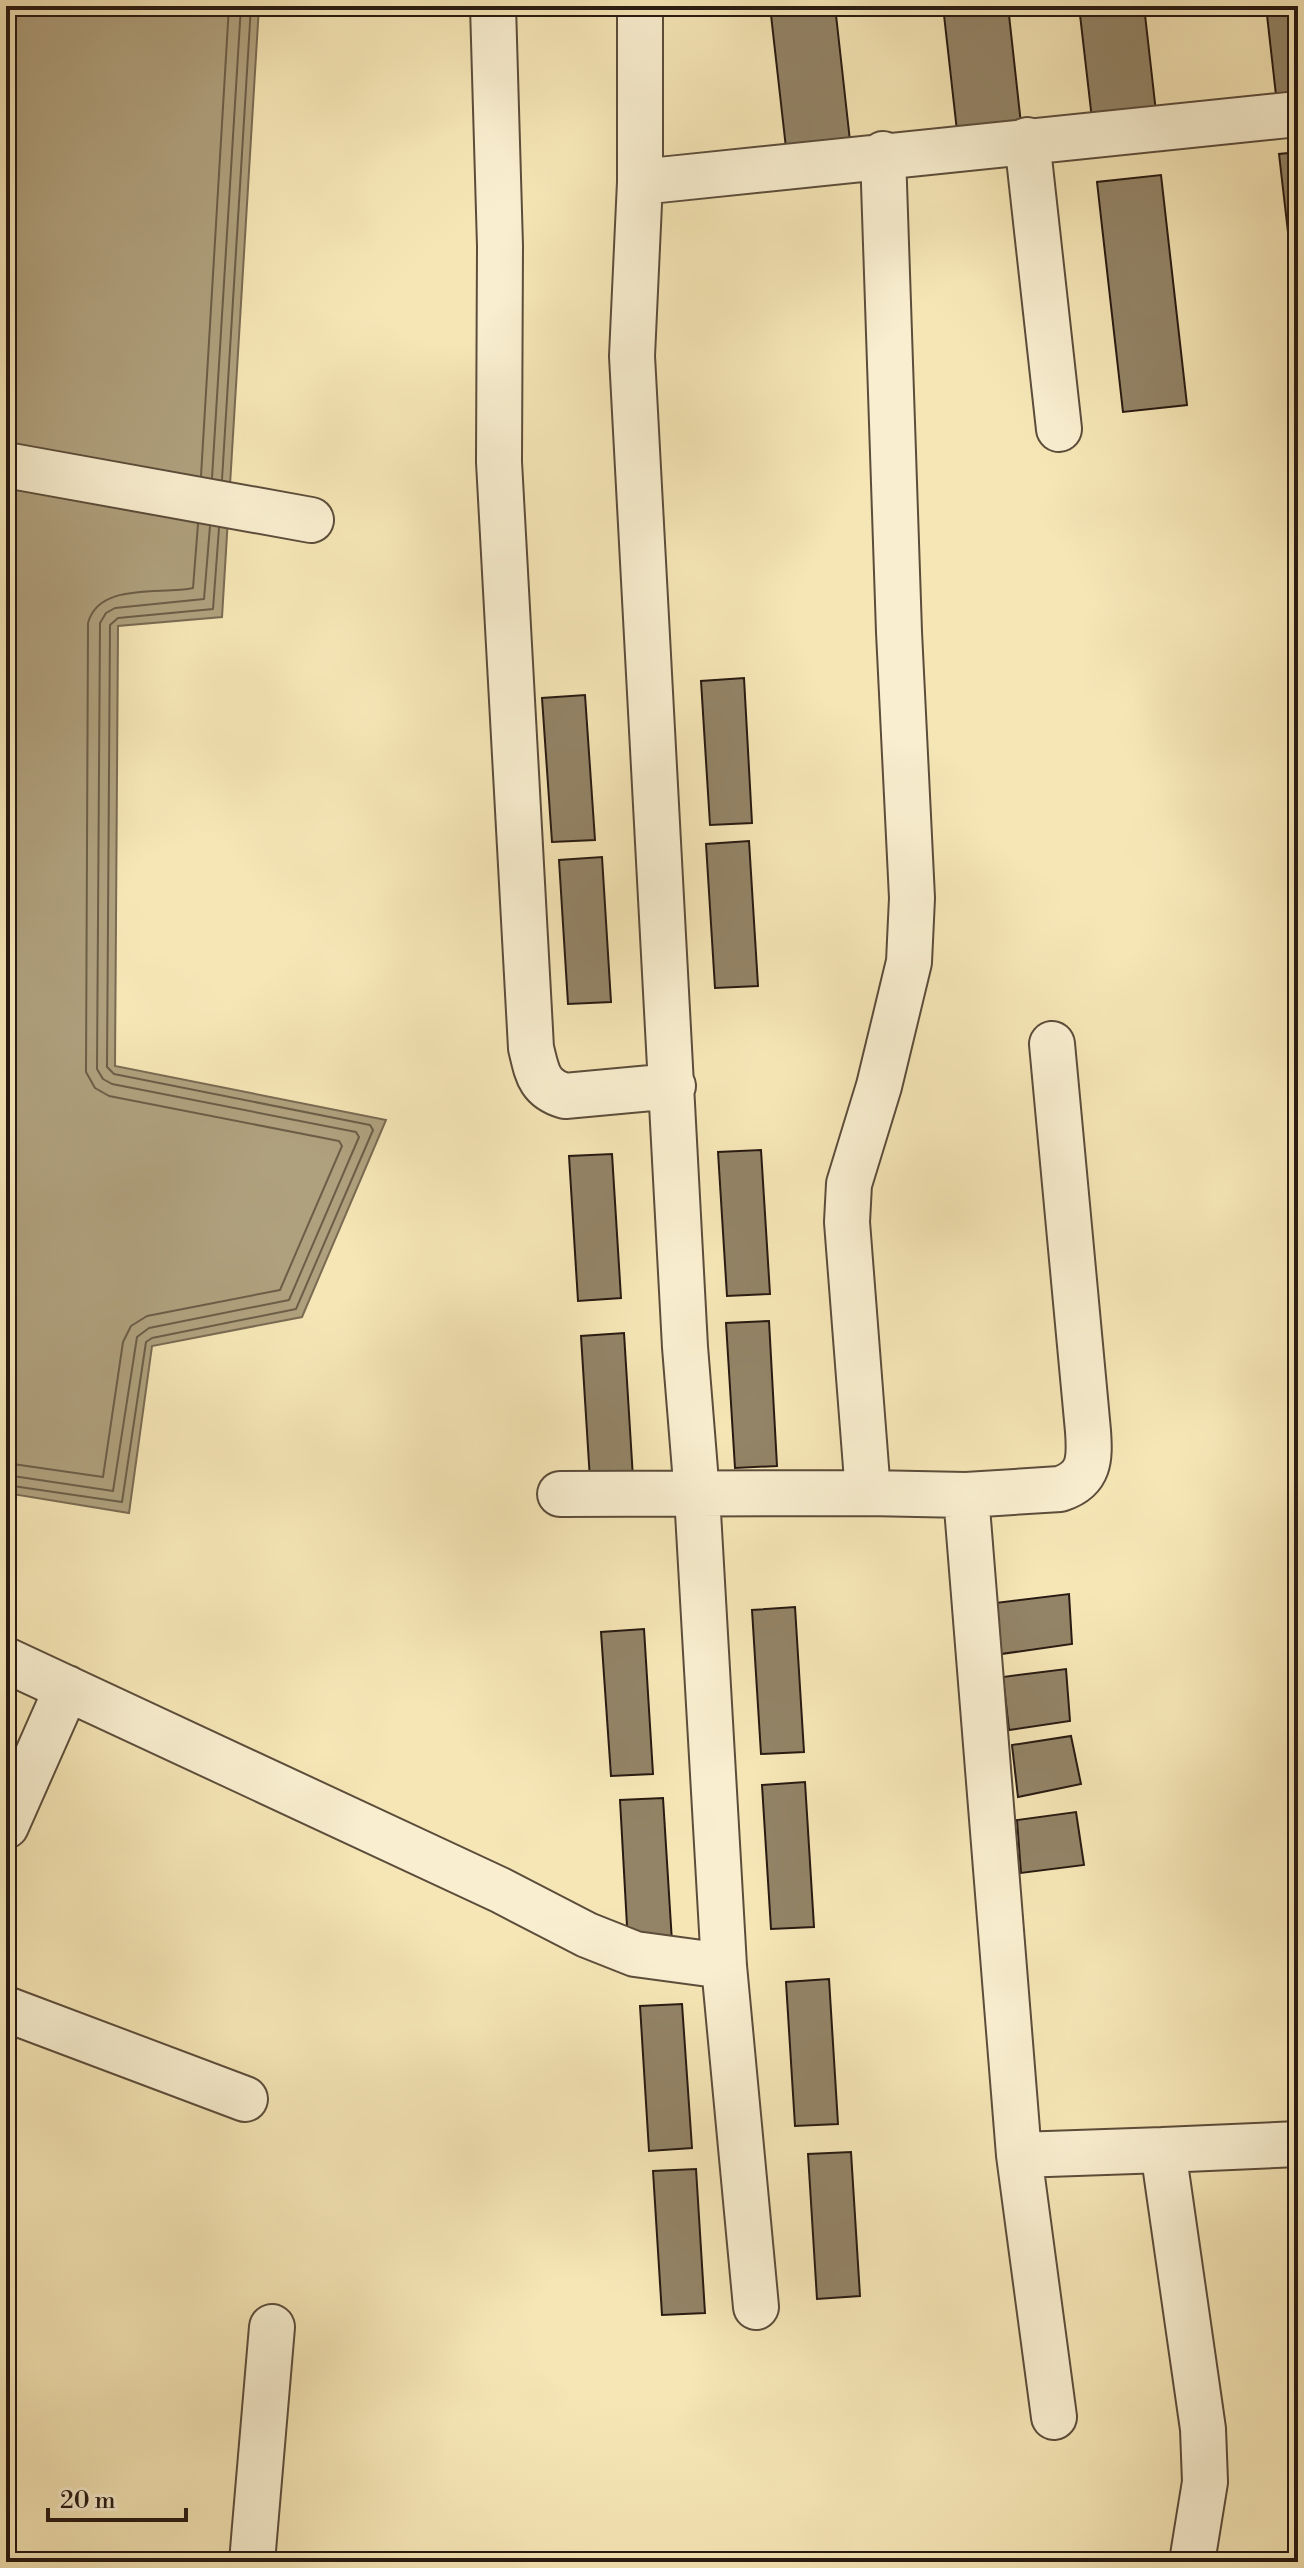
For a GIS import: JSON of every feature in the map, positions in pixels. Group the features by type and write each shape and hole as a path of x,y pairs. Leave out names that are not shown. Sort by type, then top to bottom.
{"street":[{"path":"493,6 500,246 499,462 531,1048 539,1081 550,1091 565,1096 673,1086"},
{"path":"640,6 640,182 632,356 685,1347 697,1495 724,1966 756,2307"},
{"path":"640,182 883,154 1298,114"},
{"path":"1027,140 1059,429"},
{"path":"868,1493 847,1222 849,1184 879,1086 909,962 912,898 899,632 883,154"},
{"path":"6,465 311,520"},
{"path":"560,1494 966,1495 1060,1489 1074,1484 1085,1475 1089,1456 1052,1044"},
{"path":"966,1495 1019,2155 1054,2417"},
{"path":"6,1660 587,1935 635,1954 724,1966"},
{"path":"6,1826 67,1688"},
{"path":"6,2009 245,2099"},
{"path":"1019,2155 1298,2144"},
{"path":"1163,2150 1203,2429 1205,2482 1192,2562"},
{"path":"252,2562 272,2327"}],"water":[{"path":"6,6 259,6 222,617 118,626 115,1066 386,1120 302,1317 152,1346 129,1513 6,1493"}],"building":[{"path":"770,6 835,6 850,141 786,148"},
{"path":"943,6 1008,6 1022,133 958,140"},
{"path":"1079,6 1144,6 1156,112 1092,119"},
{"path":"1266,6 1298,6 1298,102 1277,104"},
{"path":"1298,152 1298,319 1279,154"},
{"path":"1161,175 1187,405 1123,412 1097,182"},
{"path":"744,678 752,823 710,825 701,681"},
{"path":"585,695 595,840 552,842 542,698"},
{"path":"749,841 758,986 715,988 706,844"},
{"path":"602,857 611,1002 568,1004 559,860"},
{"path":"761,1150 770,1294 727,1296 718,1152"},
{"path":"612,1154 621,1298 578,1301 569,1156"},
{"path":"769,1321 777,1466 735,1468 726,1323"},
{"path":"624,1333 633,1478 590,1480 581,1336"},
{"path":"1069,1594 1072,1644 994,1655 987,1604"},
{"path":"795,1607 804,1752 761,1754 752,1610"},
{"path":"644,1629 653,1774 611,1776 601,1632"},
{"path":"1066,1669 1070,1721 1009,1730 1003,1677"},
{"path":"1071,1736 1081,1784 1018,1797 1012,1745"},
{"path":"805,1782 814,1927 771,1929 762,1785"},
{"path":"663,1798 672,1942 628,1944 620,1800"},
{"path":"1076,1812 1084,1865 1021,1873 1017,1820"},
{"path":"829,1979 838,2124 795,2126 786,1982"},
{"path":"682,2004 692,2148 649,2151 640,2006"},
{"path":"851,2152 860,2296 817,2299 808,2154"},
{"path":"696,2169 705,2313 662,2315 653,2171"}]}
